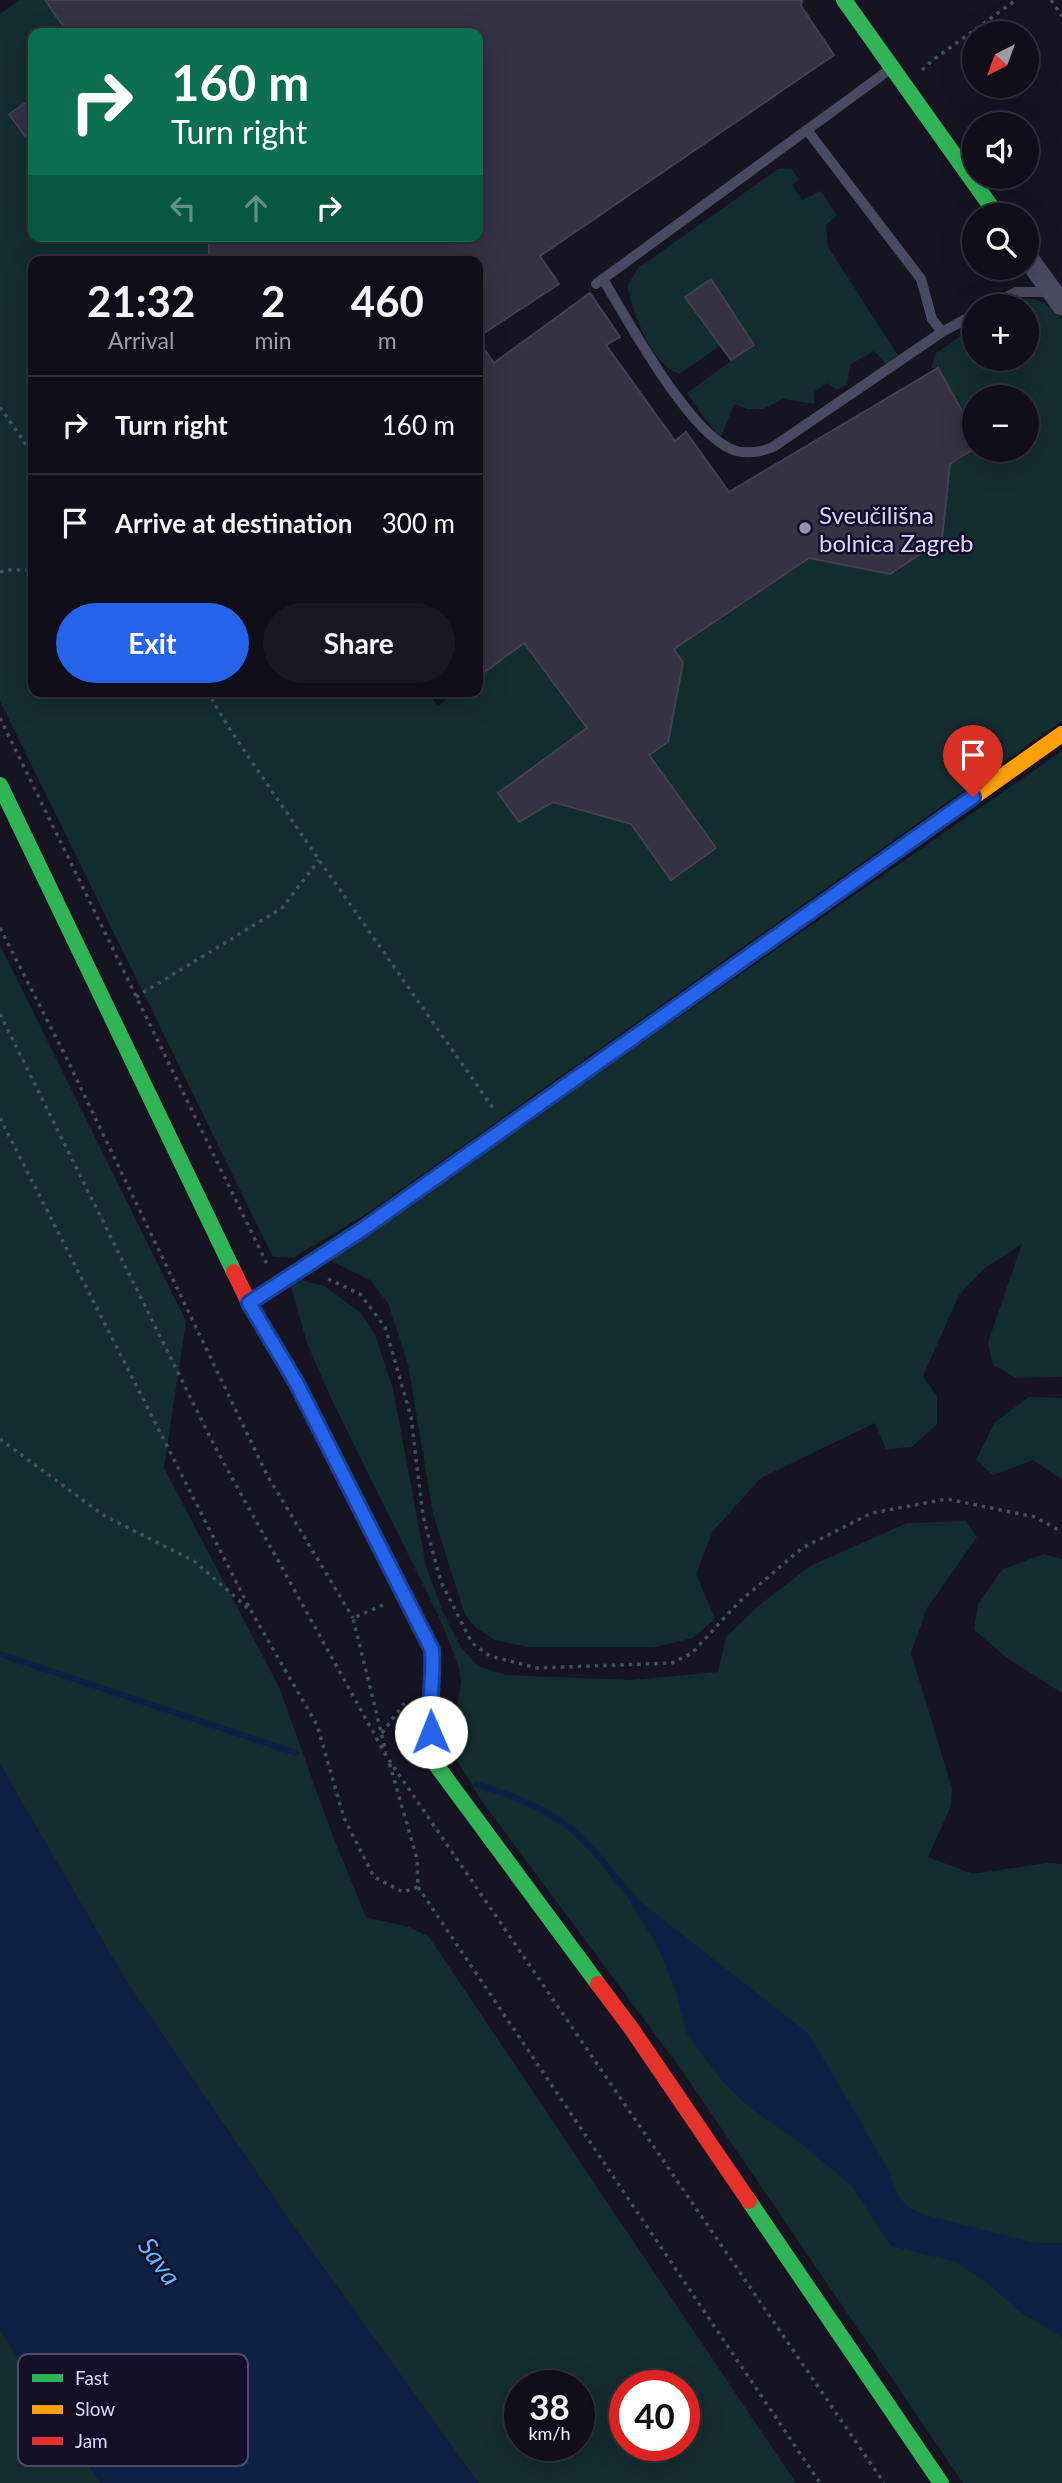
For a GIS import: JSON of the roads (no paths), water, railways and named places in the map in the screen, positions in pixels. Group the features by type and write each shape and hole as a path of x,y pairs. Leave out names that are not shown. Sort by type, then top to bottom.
{"street":[{"path":"844,0 988,203"},
{"path":"1039,273 1057,298"},
{"path":"249,1303 363,1229 1062,734"},
{"path":"0,785 249,1303 296,1382 432,1650 429,1713 435,1762 464,1805 631,2028 941,2483"}],"lane":[{"path":"891,68 599,282 691,415 709,436 733,451 759,452 773,447 962,321"},
{"path":"807,130 921,278 932,319 942,332"},
{"path":"1012,294 1030,294"},
{"path":"1039,295 1057,298"}],"water":[{"name":"Sava","path":"0,1765 127,1983 289,2220 478,2483 101,2483 89,2466 248,2466 248,2354 18,2354 18,2357 0,2329"},
{"path":"638,1900 809,2034 905,2203 925,2215 1035,2243 1062,2243 1062,2337 1023,2314 986,2282 956,2262 891,2246 852,2186 799,2142 748,2106 723,2082 686,2032 675,1989 658,1947 630,1902"}],"waterway":[{"path":"0,1654 296,1753"},
{"path":"476,1784 536,1807 569,1827 635,1901"}],"place":[{"name":"Sveučilišna bolnica Zagreb","path":"805,528"}]}
